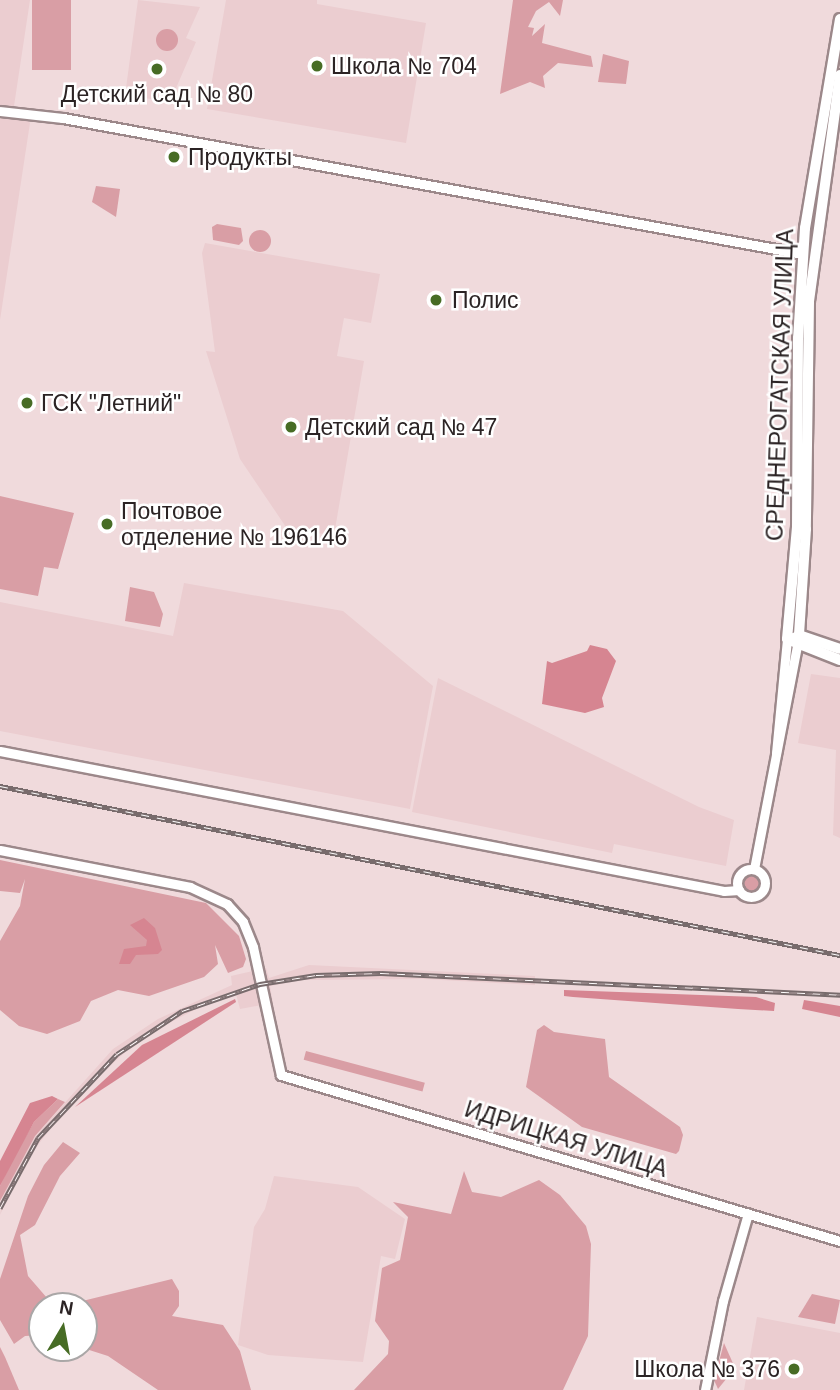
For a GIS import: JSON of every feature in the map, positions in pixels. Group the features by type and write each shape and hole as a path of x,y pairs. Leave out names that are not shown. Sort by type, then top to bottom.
{"street":[{"name":"СРЕДНЕРОГАТСКАЯ УЛИЦА","path":"754,869 776,753 797,519 803,254 840,19"},
{"name":"СРЕДНЕРОГАТСКАЯ УЛИЦА","path":"776,753 783,734 799,641 806,524 809,302 840,75"},
{"path":"0,111 63,118 803,254"},
{"path":"787,639 840,649"},
{"path":"799,641 840,660"},
{"path":"0,751 724,891 739,890"},
{"name":"ИДРИЦКАЯ УЛИЦА","path":"0,850 190,887 227,904 243,922 253,947 281,1075 840,1241"},
{"name":"СРЕДНЕРОГАТСКАЯ УЛИЦА","path":"754,869 765,880 762,891 752,897 739,890 740,875 754,869"},
{"path":"705,1390 723,1301 748,1213"}],"shaded area":[{"path":"0,0 30,0 14,106 30,123 0,320"},
{"path":"32,0 71,0 71,70 32,70"},
{"name":"Детский сад № 80","path":"138,0 200,7 186,38 196,42 170,102 125,95"},
{"name":"Школа № 704","path":"226,0 317,0 317,4 426,23 406,143 207,109"},
{"path":"513,0 563,0 560,16 549,2 536,11 528,27 534,28 532,36 545,24 542,43 591,56 593,67 558,63 543,76 545,88 530,82 500,94"},
{"path":"167,29 175,32 178,40 175,48 167,51 159,48 156,40 159,32"},
{"path":"603,54 629,61 626,84 598,82"},
{"path":"96,186 120,189 116,217 92,202"},
{"path":"217,224 241,228 243,241 239,245 213,240 212,227"},
{"path":"260,230 270,237 271,241 264,251 260,252 250,245 249,241 256,231"},
{"path":"205,243 380,274 371,323 344,318 337,356 364,361 334,535 288,530 240,459 206,351 215,352 202,253"},
{"path":"0,496 74,513 58,569 44,567 38,596 0,589"},
{"path":"184,583 343,611 433,686 410,809 0,731 0,602 173,636"},
{"path":"130,587 154,592 163,614 160,627 125,621"},
{"path":"590,645 607,649 616,661 602,698 604,707 585,713 542,704 547,661 552,663 587,651"},
{"path":"811,674 840,678 840,838 833,835 836,750 798,743"},
{"path":"438,678 699,807 734,820 726,866 614,844 612,853 412,812"},
{"path":"0,860 206,903 239,936 246,959 243,967 228,973 215,945 218,964 204,977 149,996 118,990 91,1001 80,1021 47,1034 19,1026 0,1010 0,941 20,906 25,879 20,893 0,891"},
{"path":"751,874 757,877 760,883 757,889 751,892 745,889 742,883 745,877"},
{"path":"144,918 155,928 162,950 158,954 136,955 130,964 119,964 124,949 146,946 147,940 130,925"},
{"path":"309,965 535,976 535,985 423,979 302,980 270,986 273,1003 240,1009 236,994 202,1006 142,1037 71,1101 23,1165 0,1215 3,1192 35,1136 113,1049 158,1019 232,985 231,976 266,968 269,978"},
{"path":"564,990 756,997 775,1003 774,1011 738,1009 573,997 564,996"},
{"path":"235,999 236,1002 75,1107 142,1045"},
{"path":"804,1000 840,1006 840,1017 802,1009"},
{"path":"544,1025 554,1032 605,1039 609,1077 680,1127 683,1135 679,1151 676,1154 582,1127 526,1087 537,1030"},
{"path":"306,1051 425,1083 422,1092 304,1060"},
{"path":"52,1096 58,1099 34,1122 0,1186 0,1161 30,1103"},
{"path":"58,1099 65,1102 35,1136 0,1201 0,1186 14,1157 34,1122"},
{"path":"63,1142 80,1153 60,1176 35,1225 20,1235 28,1276 42,1292 28,1292 28,1336 14,1344 0,1320 0,1279 28,1196 44,1165"},
{"path":"464,1171 472,1192 501,1197 539,1180 560,1195 586,1226 591,1244 588,1336 563,1390 354,1390 388,1354 389,1341 375,1321 382,1268 400,1260 408,1217 393,1202 451,1214"},
{"path":"274,1176 358,1187 405,1219 395,1259 381,1256 363,1362 268,1355 238,1345 254,1227 265,1209"},
{"path":"172,1279 179,1291 179,1306 172,1316 223,1325 240,1351 251,1390 158,1390 108,1356 98,1353 98,1297"},
{"path":"812,1294 840,1300 835,1324 798,1317"},
{"name":"Школа № 376","path":"757,1317 840,1333 840,1390 744,1390"},
{"path":"724,1343 735,1368 718,1389 714,1380"},
{"path":"0,1347 5,1357 19,1390 0,1390"}],"railway":[{"path":"0,786 840,955"},
{"path":"0,1208 38,1138 117,1054 182,1011 260,984 316,975 381,973 840,995"}],"place":[{"name":"Школа № 704","path":"317,66"},
{"name":"Детский сад № 80","path":"157,69"},
{"name":"Продукты","path":"174,157"},
{"name":"Полис","path":"436,300"},
{"name":"ГСК \"Летний\"","path":"27,403"},
{"name":"Детский сад № 47","path":"291,427"},
{"name":"Почтовое отделение № 196146","path":"107,524"},
{"name":"Школа № 376","path":"794,1369"}]}
